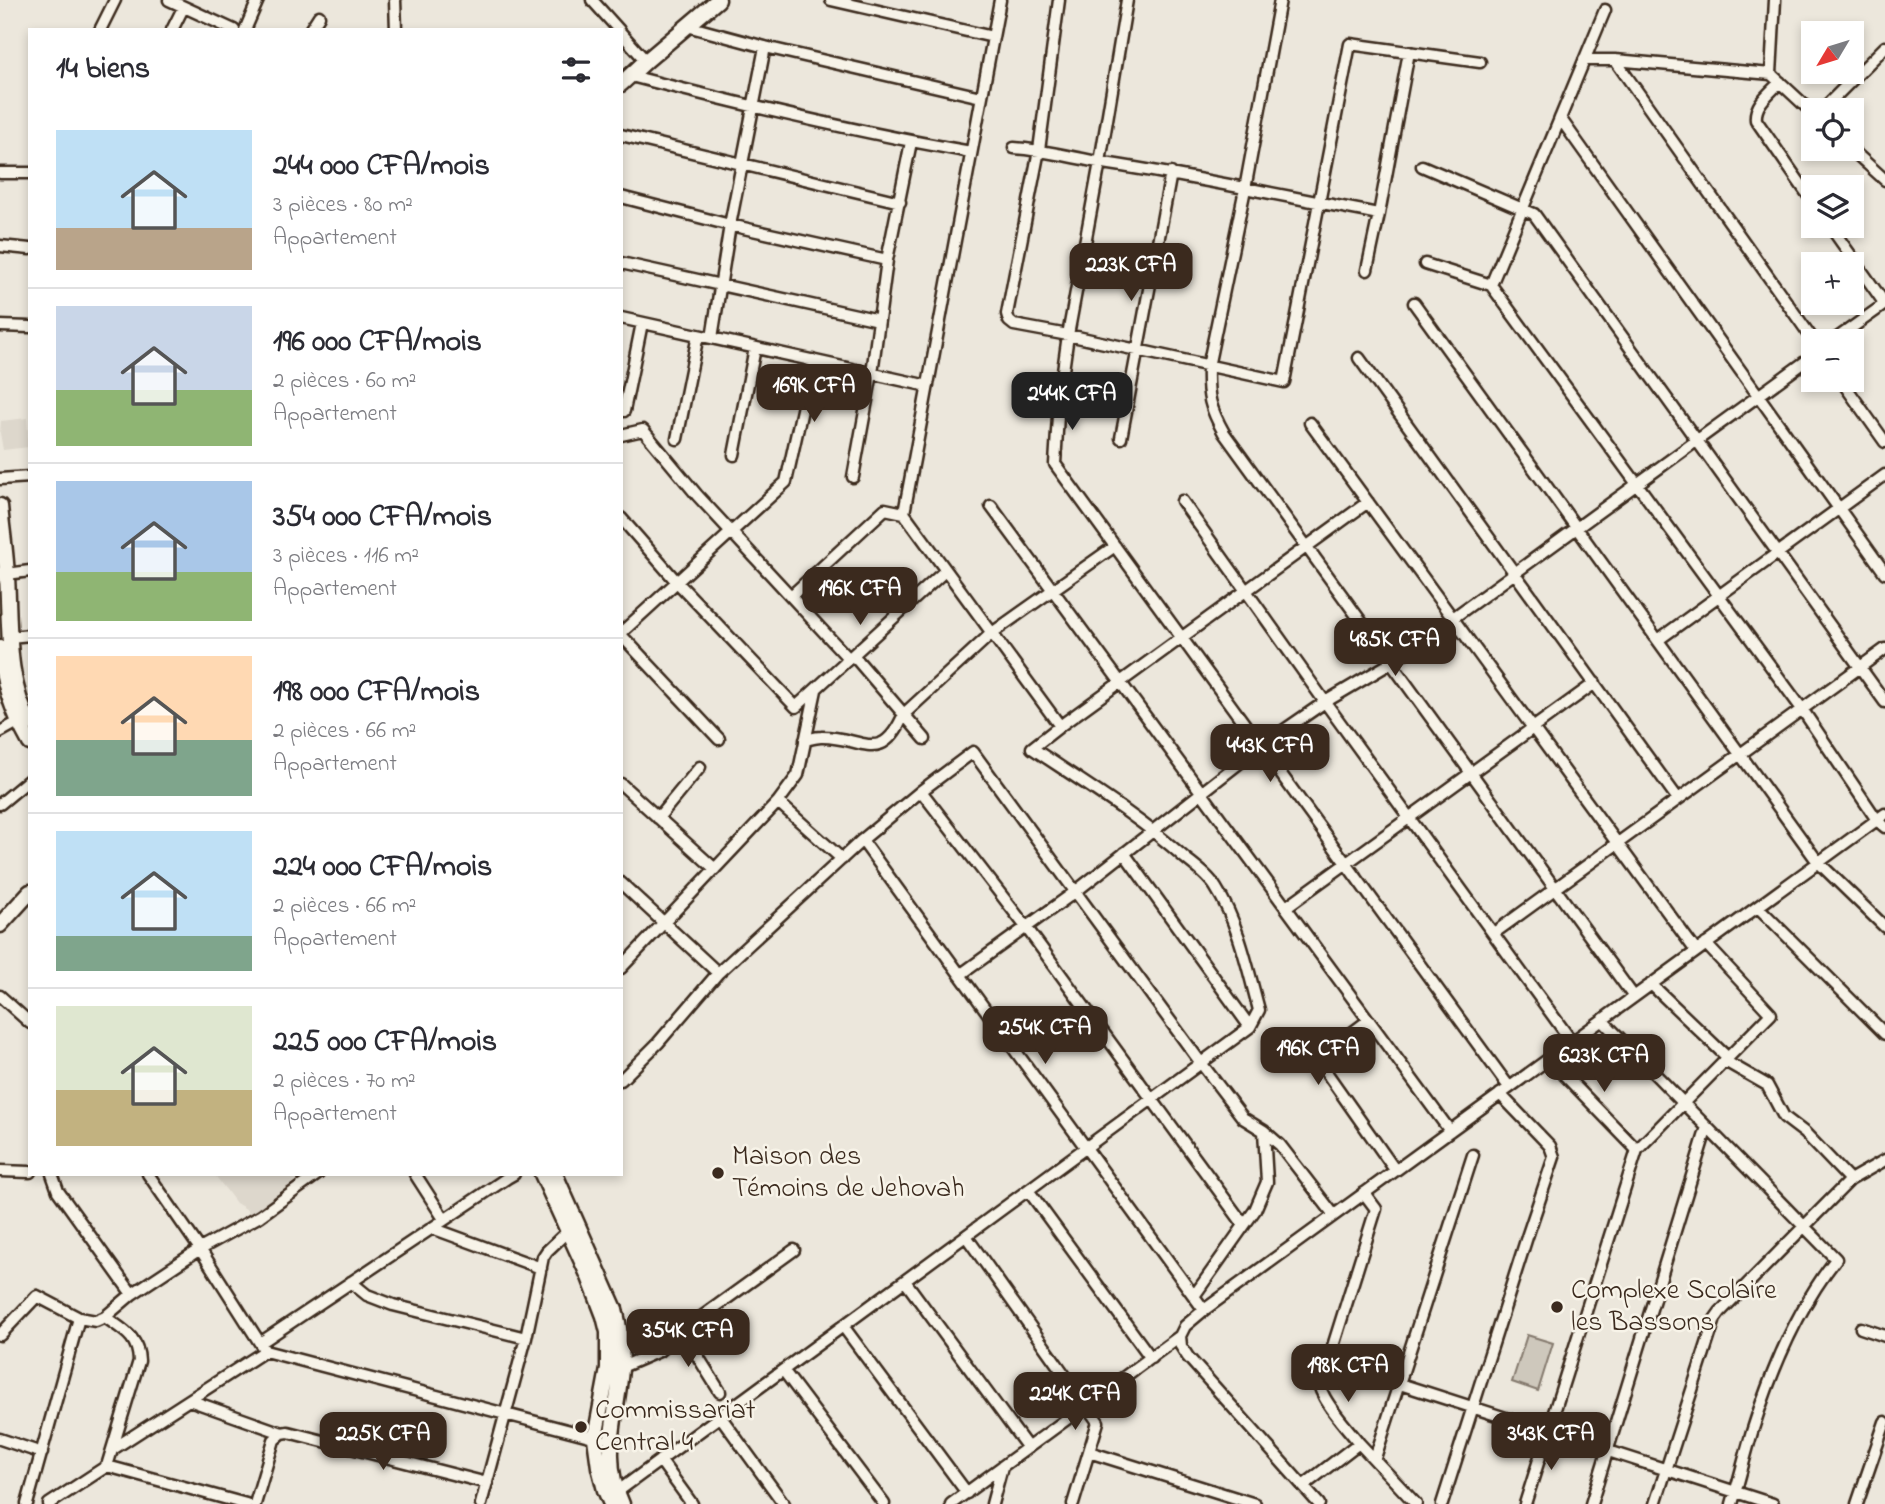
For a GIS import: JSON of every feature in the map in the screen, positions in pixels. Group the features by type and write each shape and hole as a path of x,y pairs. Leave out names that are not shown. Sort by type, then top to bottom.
{"main road":[{"path":"626,80 718,0"},
{"path":"0,506 7,574 5,643 24,722"},
{"path":"0,925 28,894"},
{"path":"543,1176 599,1303 608,1332 608,1369 595,1438 605,1490 617,1500"},
{"path":"556,1176 615,1309 622,1345 622,1367 611,1442 611,1465 617,1500"}],"street":[{"path":"101,28 115,0"},
{"path":"169,0 229,28"},
{"path":"246,28 258,0"},
{"path":"395,0 396,28"},
{"path":"592,0 617,28"},
{"path":"831,0 993,37"},
{"path":"904,513 1000,0"},
{"path":"1059,0 1039,150 1007,314 1009,321 1014,325 1284,383 1350,44 1480,62"},
{"path":"1127,0 1068,335 1059,399 1055,464 1510,1087"},
{"path":"1280,0 1208,367 1212,412 1224,433 1306,547 1634,997"},
{"path":"1771,74 1775,0"},
{"path":"173,28 183,8"},
{"path":"1491,285 1605,10"},
{"path":"311,28 319,16"},
{"path":"687,26 765,47 981,97"},
{"path":"623,34 646,61"},
{"path":"712,338 730,225 765,47"},
{"path":"1834,98 1885,47"},
{"path":"1367,270 1380,214 1409,52"},
{"path":"1584,60 1615,60 1771,74 1801,102"},
{"path":"1615,60 1806,329"},
{"path":"626,80 911,142 971,152"},
{"path":"1780,82 1758,106 1756,120 1801,185"},
{"path":"1560,118 1885,573"},
{"path":"623,135 900,202"},
{"path":"853,477 872,373 887,260 911,142"},
{"path":"1014,148 1171,173 1380,214"},
{"path":"1864,160 1885,180"},
{"path":"1422,166 1534,214 1885,702"},
{"path":"0,173 28,173"},
{"path":"1121,438 1171,173"},
{"path":"623,198 730,225 887,260"},
{"path":"1838,238 1885,304 1850,329"},
{"path":"0,246 28,249"},
{"path":"623,263 879,320"},
{"path":"951,1504 1180,1336 1185,1326 1204,1310 1818,862 1882,820 1491,285 1425,264"},
{"path":"1414,303 1818,862 1885,927"},
{"path":"623,318 928,386"},
{"path":"624,411 642,323"},
{"path":"0,326 28,327"},
{"path":"677,439 698,335"},
{"path":"734,455 755,348"},
{"path":"1359,358 1678,799"},
{"path":"623,632 786,482 813,360"},
{"path":"960,975 1075,892 1261,746 1325,702 1391,663 1801,365"},
{"path":"1850,392 1885,442"},
{"path":"1310,423 1696,951"},
{"path":"623,435 643,430 731,532 925,739"},
{"path":"1658,640 1885,475"},
{"path":"0,479 28,477"},
{"path":"1182,501 1572,1042"},
{"path":"617,1500 660,1460 1250,1027 1259,1010 1239,939 1216,886 1154,830 1032,748 1368,502"},
{"path":"991,506 1450,1131"},
{"path":"791,596 885,509 904,513 1060,726"},
{"path":"623,520 677,582 796,707 946,570"},
{"path":"805,740 820,737 873,746 883,743 898,728 904,714 992,633 1115,546"},
{"path":"7,574 28,571"},
{"path":"5,643 28,636"},
{"path":"623,636 719,739"},
{"path":"1494,933 1885,649"},
{"path":"1286,906 1595,684"},
{"path":"623,966 778,802 798,775 817,688"},
{"path":"0,732 24,722"},
{"path":"623,1078 658,1043 718,973 862,840 973,752 1243,1118 1280,1145 1334,1215"},
{"path":"658,818 700,767"},
{"path":"0,804 28,781"},
{"path":"623,786 715,869"},
{"path":"921,791 1026,928 1244,1225"},
{"path":"778,802 842,859"},
{"path":"862,840 1204,1310"},
{"path":"1124,853 1250,1027"},
{"path":"623,885 718,973"},
{"path":"1758,906 1885,1034"},
{"path":"1525,1504 1637,1150 1771,1014 1706,944"},
{"path":"1651,985 1726,1060 1767,1085 1784,1117 1805,1133 1850,1180"},
{"path":"0,996 28,1021"},
{"path":"1369,1020 1317,1059 1395,1170"},
{"path":"1602,1020 1836,1259 1819,1281 1778,1361 1752,1433 1732,1504"},
{"path":"1549,1059 1637,1150"},
{"path":"1442,1504 1554,1157 1550,1146 1500,1094"},
{"path":"1591,1504 1707,1127"},
{"path":"1194,1296 1255,1210 1267,1182 1264,1131"},
{"path":"1375,1458 1473,1155"},
{"path":"1655,1504 1715,1319 1850,1180 1885,1160"},
{"path":"0,1171 28,1172"},
{"path":"53,1176 58,1191 132,1294"},
{"path":"149,1176 200,1249 262,1347 611,1442"},
{"path":"0,1335 37,1296 79,1318 96,1321 105,1317 132,1294 200,1249 260,1216 315,1176"},
{"path":"416,1176 444,1219"},
{"path":"113,1449 189,1400 351,1282 510,1176"},
{"path":"1028,1190 1151,1358"},
{"path":"1329,1359 1376,1209 1364,1193"},
{"path":"432,1228 541,1268"},
{"path":"481,1504 526,1338 543,1258 568,1231"},
{"path":"966,1236 1098,1422 1073,1504"},
{"path":"622,1367 659,1351 682,1331 794,1250"},
{"path":"905,1281 1027,1448"},
{"path":"351,1282 367,1295 393,1306 526,1338"},
{"path":"49,1504 107,1466 113,1449 139,1361 139,1347 131,1337 105,1317"},
{"path":"27,1504 79,1318"},
{"path":"842,1326 967,1493"},
{"path":"1861,1328 1885,1336"},
{"path":"682,1331 720,1392"},
{"path":"1180,1336 1181,1346 1188,1357 1319,1504"},
{"path":"1416,1504 1359,1443 1324,1397 1316,1372 1319,1364 1329,1359 1773,1504"},
{"path":"783,1370 884,1504"},
{"path":"189,1400 282,1433 288,1432 487,1483"},
{"path":"720,1416 784,1504"},
{"path":"1857,1504 1885,1422"},
{"path":"255,1504 274,1440 282,1433"},
{"path":"0,1440 42,1453"},
{"path":"1303,1486 1359,1443"},
{"path":"1089,1452 1255,1504"},
{"path":"660,1460 692,1504"},
{"path":"107,1466 246,1504"},
{"path":"992,1504 1002,1467"}],"shaded area":[{"path":"27,418 28,447 3,450 1,421"},
{"path":"216,1176 300,1176 250,1216 246,1209 236,1203"},
{"path":"1527,1335 1553,1343 1538,1391 1512,1382"}],"place":[{"name":"Maison des Témoins de Jehovah","path":"718,1173"},
{"name":"Complexe Scolaire les Bassons","path":"1557,1307"},
{"name":"Commissariat Central 4","path":"581,1427"}]}
